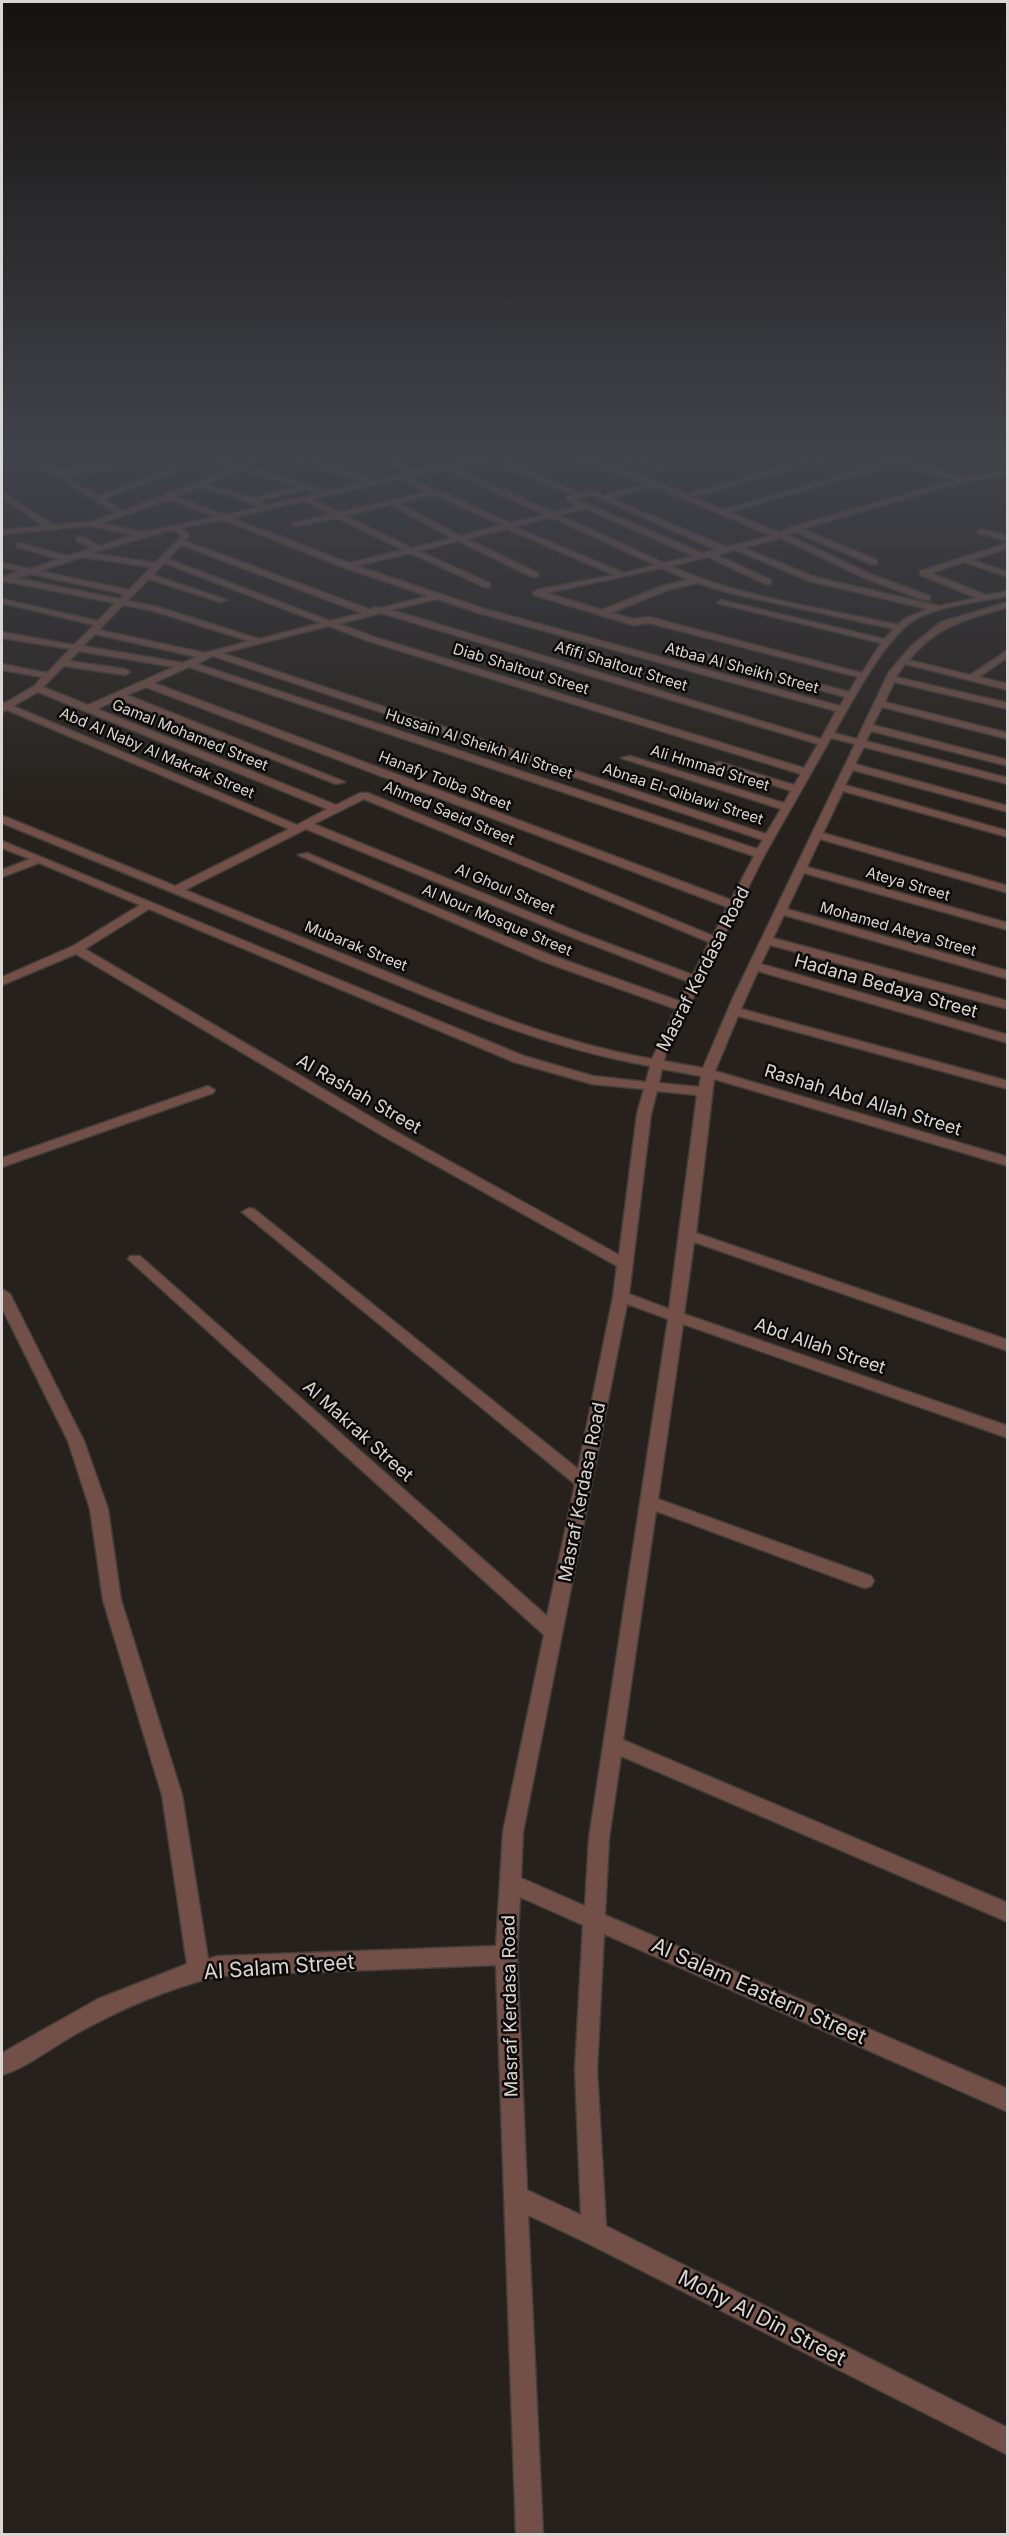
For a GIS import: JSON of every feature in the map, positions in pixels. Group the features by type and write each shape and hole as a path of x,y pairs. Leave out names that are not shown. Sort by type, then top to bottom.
{"street":[{"path":"4,579 19,574"},
{"path":"46,574 132,593"},
{"name":"Diab Shaltout Street","path":"193,574 371,639 805,772"},
{"name":"Afifi Shaltout Street","path":"272,574 373,610 825,738 861,743 1008,781"},
{"name":"Atbaa Al Sheikh Street","path":"373,574 437,596 842,710"},
{"path":"464,574 487,585"},
{"path":"619,574 623,576"},
{"path":"629,574 537,593 633,622 649,620 864,676"},
{"path":"683,574 899,628"},
{"path":"750,574 768,582"},
{"path":"801,574 812,579 941,607"},
{"path":"863,574 941,607"},
{"path":"926,574 983,597"},
{"path":"3,707 37,688 148,576 223,600"},
{"path":"4,579 152,608 258,641"},
{"path":"602,613 665,588 698,580"},
{"name":"Masraf Kerdasa Road","path":"529,2535 506,1955 513,1832 621,1297 644,1114 656,1064 760,854 825,738 886,642 907,621 941,607 1008,593"},
{"path":"87,709 209,655 373,610 437,596"},
{"name":"Abnaa El-Qiblawi Street","path":"2,601 98,628 209,655 769,838"},
{"path":"721,603 886,642"},
{"path":"594,2233 586,2070 599,1838 688,1235 708,1073 754,966 891,678 914,648 944,624 1008,604"},
{"name":"Hussain Al Sheikh Ali Street","path":"2,635 186,665 760,854"},
{"path":"683,650 851,696"},
{"path":"972,678 1008,653"},
{"path":"903,661 1008,687"},
{"path":"63,663 125,672"},
{"path":"2,667 49,676"},
{"path":"891,678 1008,706"},
{"name":"Hanafy Tolba Street","path":"145,683 735,906"},
{"name":"Gamal Mohamed Street","path":"37,688 333,808"},
{"path":"118,695 340,783"},
{"path":"879,703 1008,736"},
{"name":"Abd Al Naby Al Makrak Street","path":"3,707 300,826"},
{"path":"868,727 1008,763"},
{"name":"Ali Hmmad Street","path":"626,758 786,807"},
{"path":"715,764 796,789"},
{"path":"850,766 1008,809"},
{"path":"840,788 1008,834"},
{"name":"Ahmed Saeid Street","path":"176,890 333,808 358,796 367,795 716,941"},
{"name":"Mubarak Street","path":"2,819 457,1005 557,1041 603,1054 708,1073"},
{"name":"Al Ghoul Street","path":"300,826 696,980"},
{"path":"817,835 1008,890"},
{"path":"2,844 519,1059 592,1080 705,1092"},
{"name":"Al Nour Mosque Street","path":"303,855 546,958 683,1007"},
{"path":"2,874 38,860"},
{"name":"Ateya Street","path":"801,869 1008,927"},
{"path":"2,981 77,949 147,906"},
{"path":"194,925 223,909"},
{"name":"Mohamed Ateya Street","path":"781,911 1008,975"},
{"path":"767,940 1008,1005"},
{"name":"Al Rashah Street","path":"77,949 387,1133 626,1265"},
{"name":"Hadana Bedaya Street","path":"754,966 1008,1039"},
{"path":"734,1011 1008,1085"},
{"name":"Rashah Abd Allah Street","path":"708,1073 1008,1162"},
{"path":"2,1163 208,1090"},
{"path":"249,1212 584,1483"},
{"path":"688,1235 1008,1346"},
{"name":"Al Makrak Street","path":"135,1259 554,1633"},
{"path":"2,1294 76,1441 99,1509 112,1600 172,1795 199,1970"},
{"name":"Abd Allah Street","path":"621,1297 1008,1432"},
{"path":"648,1502 865,1581"},
{"path":"612,1744 1008,1912"},
{"name":"Al Salam Eastern Street","path":"510,1883 1008,2101"},
{"name":"Al Salam Street","path":"2,2065 117,2002 199,1970 218,1966 506,1955"},
{"name":"Mohy Al Din Street","path":"515,2197 594,2233 1008,2442"}]}
